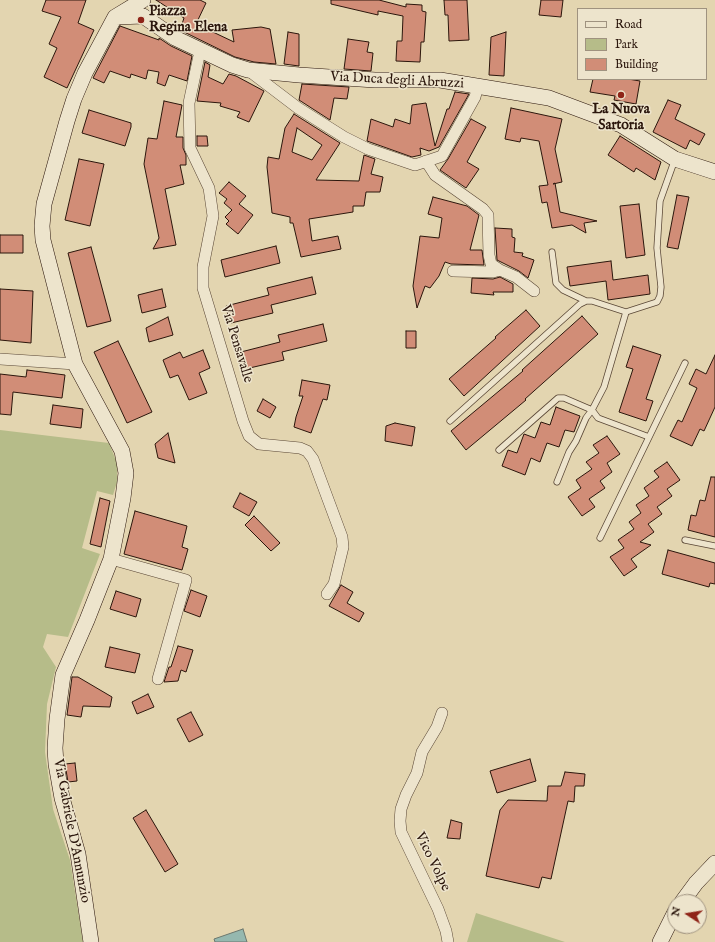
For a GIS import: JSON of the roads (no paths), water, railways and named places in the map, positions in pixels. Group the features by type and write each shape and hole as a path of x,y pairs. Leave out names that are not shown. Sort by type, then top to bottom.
{"main road":[{"path":"115,18 143,16 144,0"},
{"path":"115,18 144,0"},
{"name":"Via Duca degli Abruzzi","path":"143,16 166,33 232,65 248,70 299,76 375,80 440,80 478,85 549,98 621,125 675,159 715,172"},
{"name":"Via Gabriele D'Annunzio","path":"91,942 78,854 62,798 56,764 55,748 58,708 63,675 111,559 124,498 126,472 122,451 75,364 43,240 42,226 44,204 74,99 84,73 115,18"},
{"path":"688,894 715,863"},
{"path":"660,942 667,928"}],"street":[{"name":"Via Pensavalle","path":"200,50 189,103 190,148 209,188 213,216 203,267 203,288 243,422 249,436 259,444 300,448 307,451 313,459 342,537 343,547 334,584 327,594"},
{"path":"248,70 298,108 344,137 368,149 415,165 442,156 475,97 478,85"},
{"path":"426,161 435,175 483,209 488,215 489,255 491,264 516,277 534,291"},
{"path":"453,271 493,272 500,270"},
{"path":"0,359 75,364"},
{"path":"111,559 186,580 158,679"},
{"name":"Vico Volpe","path":"442,712 437,727 422,752 417,773 401,809 401,832 438,909 446,930 448,942"}],"lane":[{"path":"552,252 556,283 563,290 586,301 592,301 626,312 657,302 660,296 661,287 657,248 660,201 675,159"},
{"path":"450,421 580,304 586,301"},
{"path":"557,482 569,452 604,387 626,312"},
{"path":"600,538 685,363"},
{"path":"499,450 558,398 564,398 592,410 598,418 649,438"},
{"path":"685,540 715,546"}],"water":[{"path":"243,929 247,942 215,942 214,939"}],"place":[{"name":"Piazza Regina Elena","path":"141,20"},
{"name":"La Nuova Sartoria","path":"621,95"}]}
